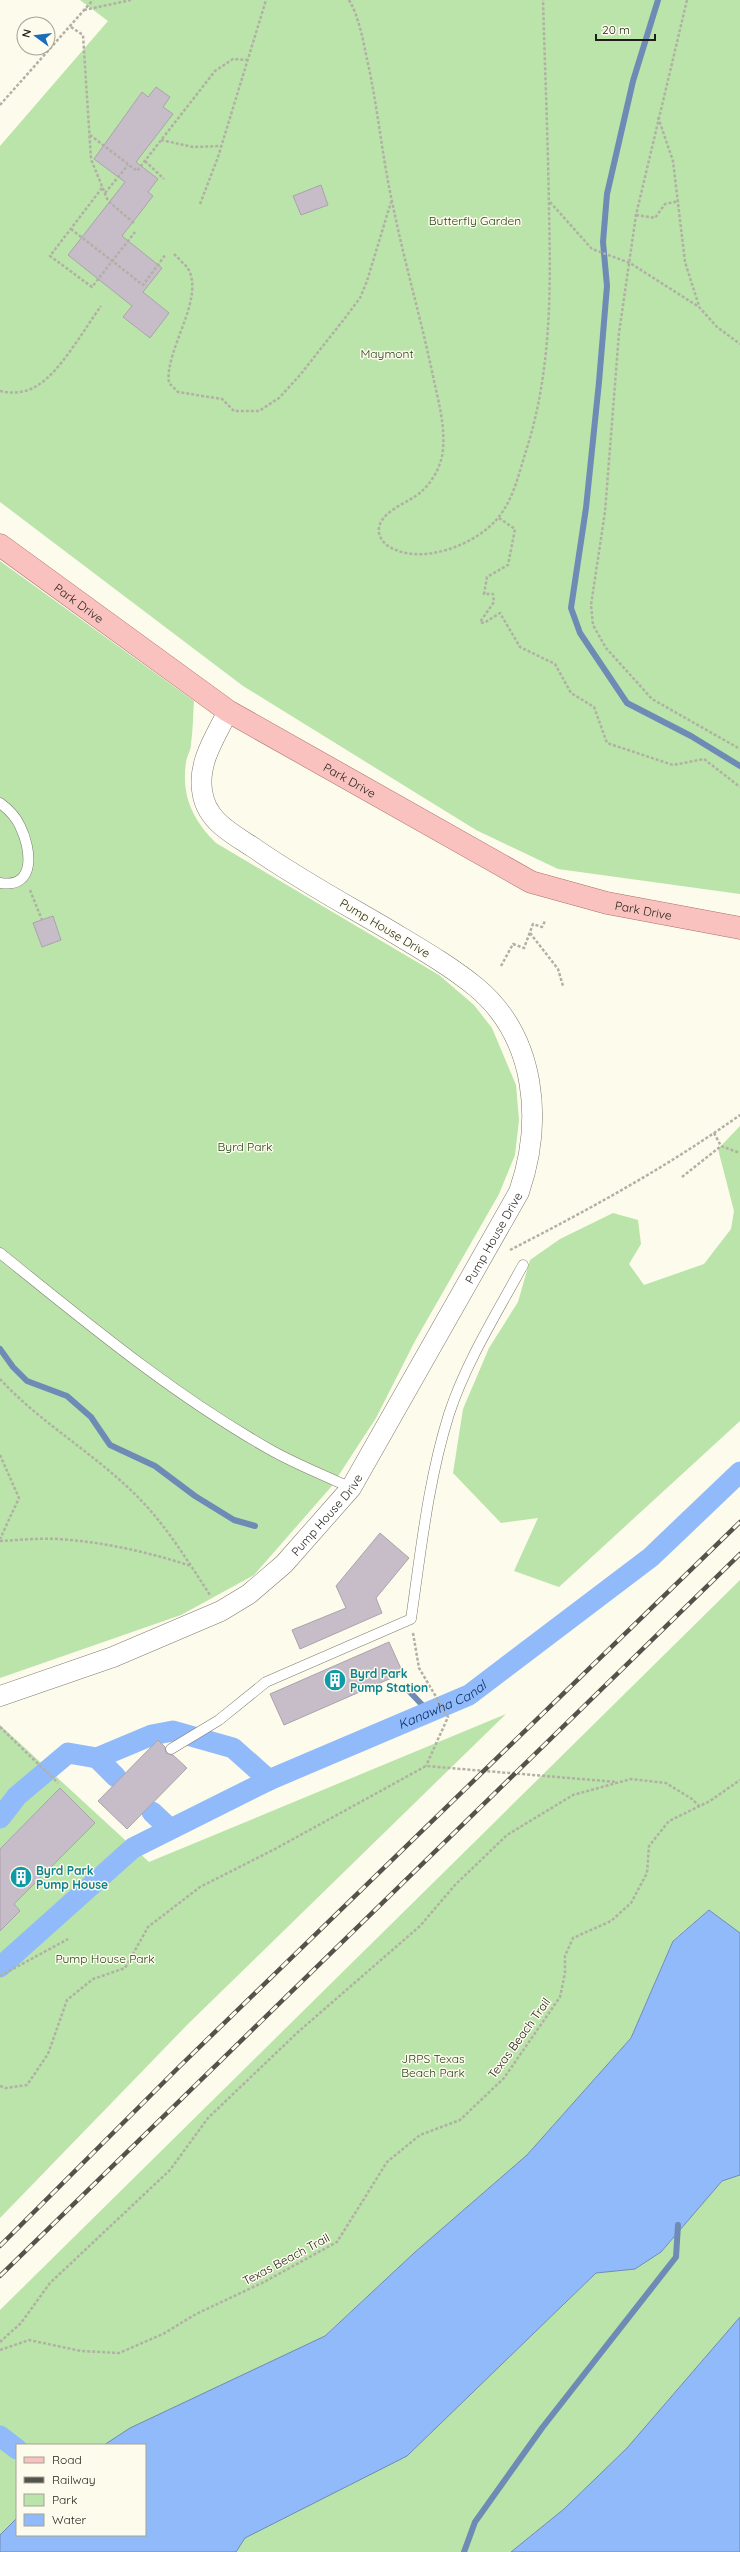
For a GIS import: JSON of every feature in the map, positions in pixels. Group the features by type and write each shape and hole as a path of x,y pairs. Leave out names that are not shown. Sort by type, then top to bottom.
{"main road":[{"name":"Park Drive","path":"0,544 228,711 531,882 607,903 740,928"}],"street":[{"name":"Pump House Drive","path":"0,1696 113,1657 221,1611 249,1594 284,1564 351,1488 519,1192 528,1165 532,1141 530,1078 513,1033 477,988 452,969 275,863 219,824 207,809 202,791 201,773 207,753 228,711"}],"lane":[{"path":"0,803 13,814 25,839 29,852 28,869 20,880 8,884 0,883"},
{"path":"0,1253 131,1359 199,1406 270,1450 351,1488"},
{"path":"171,1749 219,1720 266,1682 411,1619 432,1475 450,1413 473,1357 523,1264"}],"path":[{"path":"0,105 71,27 93,0"},
{"path":"84,10 131,0"},
{"path":"200,204 221,146 266,0"},
{"path":"349,0 362,36 372,82 392,202 430,360 443,425 444,446 438,469 429,483 419,494 383,518 379,529 380,536 389,547 403,553 418,554 444,550 483,533 499,518 519,473 540,401 546,364 549,201 543,0"},
{"path":"687,0 658,116 636,215 619,333 605,512 591,605 593,625 606,648 652,699 740,749"},
{"path":"71,27 83,35 91,159 108,200 134,223"},
{"path":"90,135 137,172 219,66 233,59 248,60"},
{"path":"658,116 673,161 679,201 679,222 685,262 699,307"},
{"path":"161,140 193,148 221,146"},
{"path":"145,161 164,179"},
{"path":"105,194 128,165"},
{"path":"102,188 50,256 92,287 135,232"},
{"path":"549,201 559,215 592,249 630,263 699,307 717,327 740,344"},
{"path":"636,215 655,218 665,204 679,201"},
{"path":"174,254 187,268 192,284 186,314 168,369 169,383 178,392 222,399 234,412 259,411 279,398 300,375 360,298 392,202"},
{"path":"72,228 143,285 166,254"},
{"path":"0,391 20,392 38,386 51,375 101,306"},
{"path":"499,518 516,529 508,565 487,577 484,594 493,594 494,602 480,622 484,623 500,613 520,647 555,664 571,693 594,707 607,743 673,765 704,759 740,787"},
{"path":"24,875 42,920"},
{"path":"501,966 513,944 524,948 533,924 542,927 544,921"},
{"path":"530,933 558,969 563,986"},
{"path":"476,1267 612,1197 740,1115"},
{"path":"714,1133 721,1146 740,1153"},
{"path":"682,1177 721,1146"},
{"path":"0,1378 22,1402 96,1460 148,1508 191,1566 221,1611"},
{"path":"0,1455 19,1498 0,1540 58,1539 113,1546 152,1554 191,1566"},
{"path":"411,1619 419,1668 448,1718 426,1766"},
{"path":"0,1727 58,1784"},
{"path":"0,2086 6,2088 27,2085 48,2054 67,2000 94,1979 125,1968 148,1927 200,1887 275,1849 426,1766 620,1782"},
{"path":"0,2342 21,2323 50,2283 170,2170 208,2118 298,2032 420,1926 455,1885 507,1835 573,1795 631,1779 666,1783 692,1799 700,1807"},
{"name":"Texas Beach Trail","path":"0,2350 29,2340 80,2351 119,2353 163,2334 196,2314 264,2282 337,2242 387,2162 420,2135 460,2120 504,2078 560,1997 565,1974 564,1956 573,1938 611,1921 631,1903 647,1873 649,1846 669,1821 700,1807 740,1780"},
{"path":"1,1974 68,1939"}],"green space":[{"name":"Maymont","path":"80,0 740,0 740,894 558,869 476,830 243,686 0,502 0,146 108,21"},
{"name":"Byrd Park","path":"0,561 194,701 193,728 191,746 186,762 185,786 190,807 201,825 216,843 439,975 474,1005 492,1028 516,1085 519,1120 515,1155 499,1194 415,1341 376,1418 331,1487 254,1575 181,1615 0,1678"},
{"path":"740,1126 740,1421 559,1587 514,1571 538,1518 501,1523 453,1473 463,1409 489,1348 518,1302 530,1260 560,1239 613,1213 638,1220 641,1244 629,1264 644,1285 704,1264 731,1229 734,1211 718,1149"},
{"name":"JRPS Texas Beach Park","path":"740,1580 740,1933 709,1910 673,1940 631,2038 527,2155 414,2253 317,2343 120,2444 16,2444 16,2527 0,2549 0,2310"},
{"name":"Pump House Park","path":"506,1714 188,2024 0,2218 0,1725 149,1862"},
{"path":"740,2175 740,2317 627,2448 564,2509 511,2552 236,2552 245,2538 487,2378 596,2273 635,2269 661,2252 722,2181"}],"water":[{"path":"709,1910 740,1933 740,2175 722,2181 661,2252 635,2269 596,2273 407,2456 245,2538 236,2552 0,2552 0,2535 16,2519 16,2536 146,2536 146,2444 106,2444 130,2428 325,2336 414,2253 527,2155 631,2038 673,1941"},
{"path":"740,2317 740,2552 511,2552 564,2509 627,2448"}],"building":[{"path":"156,87 170,97 163,107 173,114 136,162 158,179 148,192 153,196 122,236 162,268 143,292 169,313 150,338 123,317 132,306 68,255 125,182 94,159 142,92 148,97"},
{"path":"321,185 328,205 301,215 293,196"},
{"path":"53,916 61,940 42,947 33,923"},
{"path":"380,1533 409,1558 376,1598 382,1613 300,1649 292,1630 346,1608 336,1586"},
{"name":"Byrd Park Pump Station","path":"389,1642 403,1673 284,1725 270,1694"},
{"path":"158,1740 165,1747 166,1753 173,1755 187,1768 127,1829 98,1801"},
{"name":"Byrd Park Pump House","path":"60,1788 95,1823 14,1904 20,1911 0,1931 0,1849"}],"waterway":[{"path":"658,0 633,81 607,194 603,242 607,286 599,382 586,508 571,608 580,633 627,703 691,736 740,766"},
{"path":"0,1349 13,1367 27,1381 67,1396 91,1417 110,1445 155,1466 195,1496 234,1520 255,1526"},
{"name":"Kanawha Canal","path":"0,1818 17,1796 68,1753 97,1758 152,1735 173,1731 233,1748 269,1780 469,1695 651,1557 740,1472"},
{"path":"407,1689 429,1712"},
{"name":"Kanawha Canal","path":"97,1758 116,1777"},
{"path":"0,1967 133,1848 269,1780"},
{"name":"Kanawha Canal","path":"152,1812 170,1829"},
{"path":"464,2552 475,2522 542,2428 676,2257 678,2225"},
{"path":"0,2436 16,2448"}],"railway":[{"path":"0,2246 180,2066 740,1522"},
{"path":"0,2276 740,1554"}],"place":[{"name":"Byrd Park Pump Station","path":"335,1680"},
{"name":"Byrd Park Pump House","path":"21,1877"}],"park label":[{"name":"Butterfly Garden","path":"475,220"}]}
